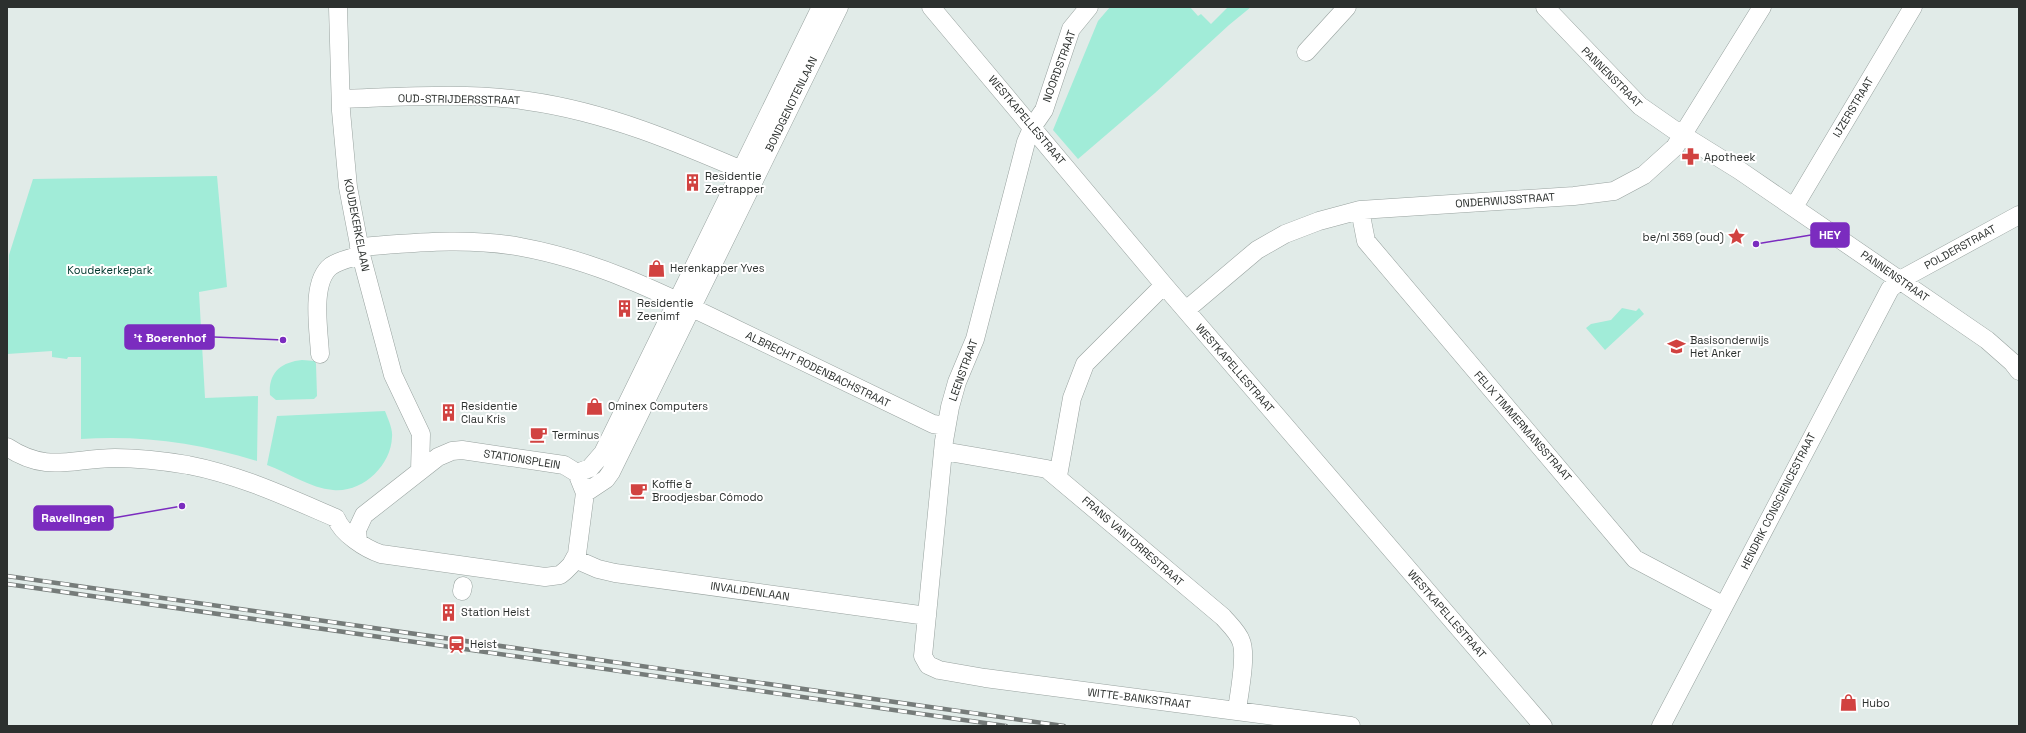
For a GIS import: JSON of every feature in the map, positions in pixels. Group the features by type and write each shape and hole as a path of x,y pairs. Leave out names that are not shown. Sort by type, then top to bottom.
{"street":[{"name":"KOUDEKERKELAAN","path":"338,7 341,100 348,187 360,251 393,374 421,434 420,471"},
{"name":"BONDGENOTENLAAN","path":"577,473 590,468 603,453 684,304 748,173 820,7"},
{"name":"BONDGENOTENLAAN","path":"748,173 839,7"},
{"name":"WESTKAPELLESTRAAT","path":"931,7 1033,126 1164,285 1543,726"},
{"name":"NOORDSTRAAT","path":"1033,126 1044,110 1071,29 1089,7"},
{"path":"1306,52 1347,7"},
{"name":"PANNENSTRAAT","path":"1545,7 1640,106 1794,207 1986,340 2012,362 2019,371"},
{"name":"ONDERWIJSSTRAAT","path":"1186,310 1257,250 1285,234 1319,221 1360,210 1574,196 1614,191 1644,175 1674,147 1683,135 1762,7"},
{"name":"IJZERSTRAAT","path":"1794,207 1913,7"},
{"name":"OUD-STRIJDERSSTRAAT","path":"341,100 450,97 527,101 570,108 663,136 748,173"},
{"name":"LEENSTRAAT","path":"928,665 923,656 946,426 957,382 975,339 1026,142 1033,126"},
{"name":"FELIX TIMMERMANSSTRAAT","path":"1360,210 1366,241 1635,560 1724,606"},
{"name":"POLDERSTRAAT","path":"1900,280 2019,215"},
{"name":"ALBRECHT RODENBACHSTRAAT","path":"320,354 317,302 322,282 331,266 360,251 440,240 519,247 577,261 627,278 932,424 946,426"},
{"name":"HENDRIK CONSCIENCESTRAAT","path":"1661,726 1883,300 1890,289 1900,280"},
{"path":"1058,476 1072,398 1085,364 1164,285"},
{"name":"BONDGENOTENLAAN","path":"585,494 606,479 611,472 684,304"},
{"path":"421,434 431,441 452,451"},
{"path":"7,447 22,456 48,463 73,463 121,458 169,462 216,471 279,493 336,518 342,516 357,517 364,515"},
{"name":"STATIONSPLEIN","path":"364,515 438,457 452,451 470,451 554,462 564,465 577,473"},
{"name":"FRANS VANTORRESTRAAT","path":"943,451 1047,469 1058,476 1143,551 1222,617 1234,629 1242,642 1243,654 1237,710"},
{"path":"336,518 338,523 349,535 370,551 381,554 545,577 560,574 571,565 575,559 579,541 585,494 577,473"},
{"path":"358,541 357,530 364,515"},
{"name":"INVALIDENLAAN","path":"575,559 598,569 615,573 927,616"},
{"name":"WITTE-BANKSTRAAT","path":"928,665 939,670 985,678 1351,726"}],"green space":[{"path":"1110,7 1190,7 1198,16 1201,14 1211,24 1228,7 1251,7 1229,25 1155,93 1078,159 1053,130 1098,21"},
{"name":"Koudekerkepark","path":"217,176 227,287 199,292 205,398 258,396 257,461 214,449 148,439 81,439 81,357 68,357 67,359 52,357 52,351 7,354 9,255 33,179"},
{"path":"1622,308 1636,311 1639,308 1644,314 1605,350 1586,328 1591,324 1611,320"},
{"path":"302,360 315,361 317,396 314,399 276,400 270,395 270,387 271,381 277,370 288,363"},
{"path":"385,411 392,431 390,448 386,458 381,467 373,476 354,487 344,490 324,489 267,465 277,416"}],"railway":[{"path":"7,576 1064,726"},
{"path":"7,584 1006,726"}],"place":[{"name":"Apotheek","path":"1691,157"},
{"name":"Residentie Zeetrapper","path":"692,182"},
{"name":"be/nl 369 (oud)","path":"1737,237"},
{"name":"HEY","path":"1756,244"},
{"name":"Herenkapper Yves","path":"657,268"},
{"name":"Residentie Zeenimf","path":"624,309"},
{"name":"'t Boerenhof","path":"283,340"},
{"name":"Basisonderwijs Het Anker","path":"1677,346"},
{"name":"Ominex Computers","path":"595,406"},
{"name":"Residentie Clau Kris","path":"448,412"},
{"name":"Terminus","path":"539,435"},
{"name":"Koffie & Broodjesbar Cómodo","path":"639,490"},
{"name":"Ravelingen","path":"182,506"},
{"name":"Station Heist","path":"448,612"},
{"name":"Heist","path":"457,644"},
{"name":"Hubo","path":"1849,703"}]}
